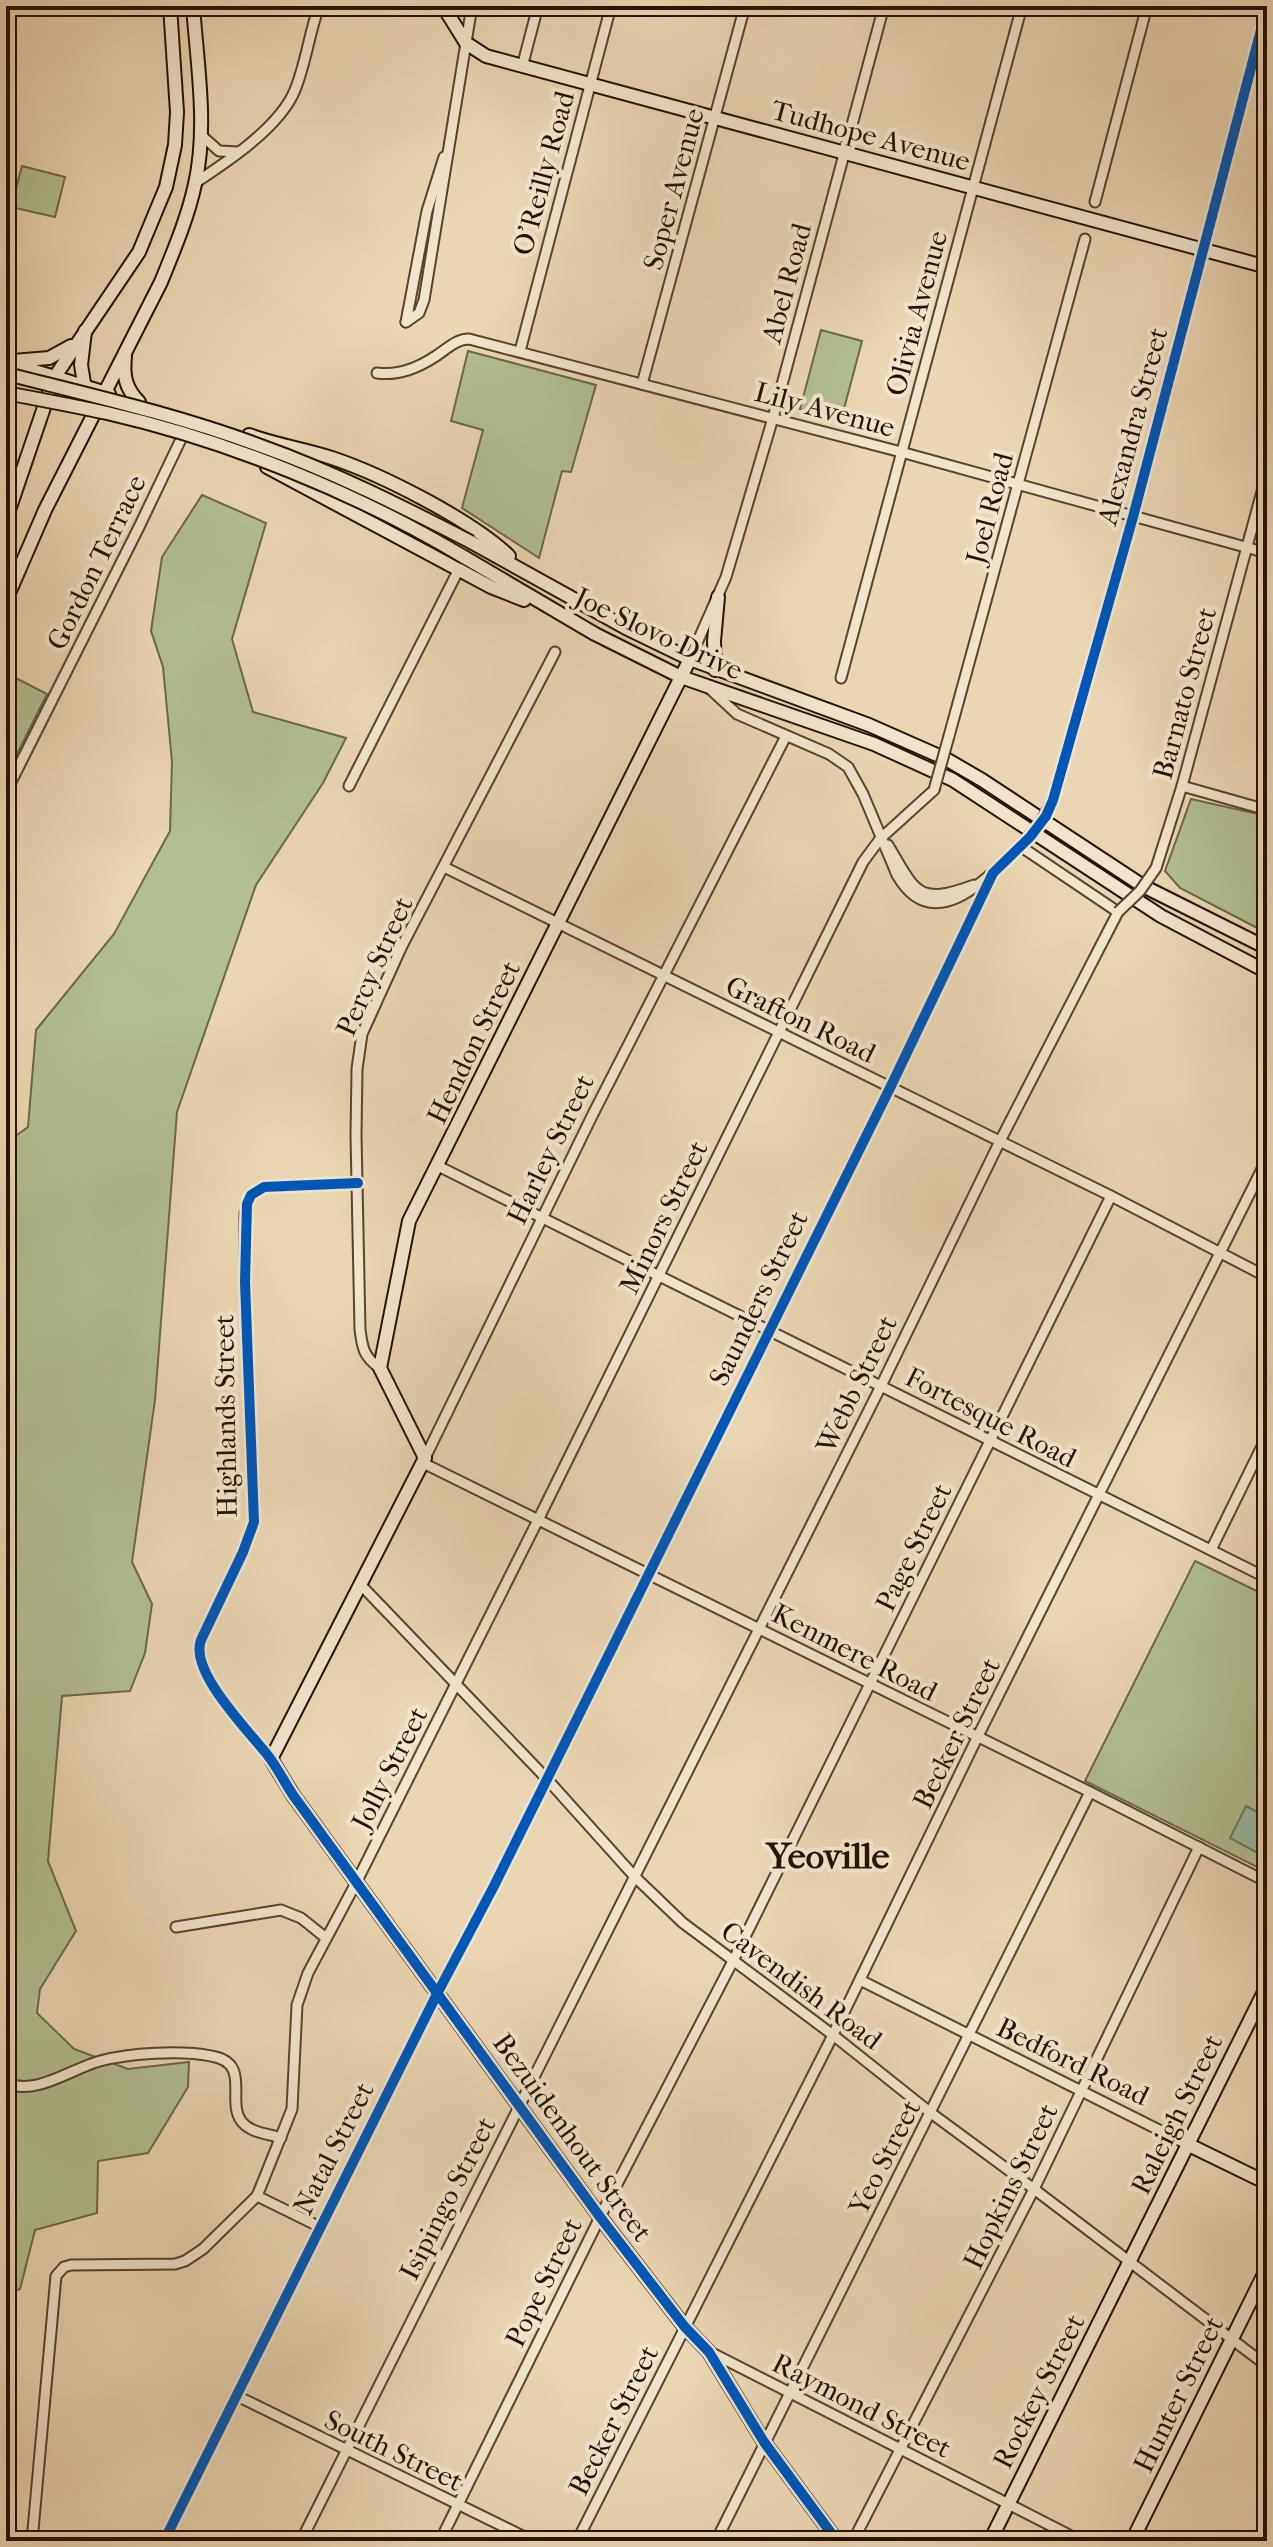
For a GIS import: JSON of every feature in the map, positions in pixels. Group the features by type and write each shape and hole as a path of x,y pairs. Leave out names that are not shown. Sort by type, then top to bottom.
{"main road":[{"path":"6,519 54,378 139,252 166,187 175,145 177,112 170,6"},
{"path":"6,600 32,536 176,247 195,183 199,134 193,6"},
{"path":"443,6 466,43"},
{"name":"Tudhope Avenue","path":"466,43 486,56 522,67 1267,267"},
{"path":"6,362 49,358 81,336"},
{"path":"81,336 83,386 85,397 94,411 182,437 274,471 461,563"},
{"path":"125,353 125,380 131,394 139,402"},
{"path":"6,362 350,465 436,507 496,545 516,565"},
{"name":"Joe Slovo Drive","path":"10,375 158,412 262,446 373,492 516,565 626,628 690,659 856,720 935,754 982,780 1143,886 1267,948"},
{"name":"Joe Slovo Drive","path":"8,394 109,414 206,441 361,504 461,563 681,677 874,744 953,780 1161,916 1267,972"},
{"path":"715,670 718,597"},
{"name":"Hendon Street","path":"380,1368 406,1233 690,659"},
{"path":"380,1368 424,1461"},
{"name":"Harley Street","path":"271,1759 424,1461"},
{"name":"Bezuidenhout Street","path":"271,1759 293,1795 600,2217 684,2326 709,2352 764,2442 837,2541"},
{"name":"Raleigh Street","path":"1129,2263 1267,1986"},
{"name":"Bedford Road","path":"1187,2144 1267,2183"},
{"name":"Rockey Street","path":"990,2541 1129,2263"},
{"name":"Hunter Street","path":"1132,2541 1267,2268"}],"street":[{"path":"195,183 238,152 291,99 319,6"},
{"path":"451,139 427,211 406,322 419,313 424,300 451,139 472,6"},
{"path":"522,67 538,6"},
{"name":"O'Reilly Road","path":"520,351 611,6"},
{"name":"Soper Avenue","path":"642,384 745,6"},
{"name":"Abel Road","path":"690,659 718,597 773,418 884,6"},
{"name":"Olivia Avenue","path":"841,678 1022,6"},
{"path":"1095,202 1147,6"},
{"name":"Alexandra Street","path":"1020,846 1038,827 1053,800 1133,517 1267,7"},
{"path":"199,134 219,151 238,152"},
{"name":"Joel Road","path":"934,790 1085,239"},
{"name":"Lily Avenue","path":"377,373 390,375 411,370 464,339 520,351 901,452 1267,553"},
{"name":"Gordon Terrace","path":"6,792 182,437"},
{"name":"Barnato Street","path":"1118,912 1140,891 1156,868 1182,786 1267,473"},
{"path":"349,786 461,563"},
{"name":"Percy Street","path":"380,1368 366,1357 360,1329 357,1069 362,1034 402,946 555,652"},
{"path":"708,686 729,708 829,754 848,767 881,836 911,883 924,894 943,895 983,881 993,873"},
{"name":"Harley Street","path":"424,1461 786,736"},
{"path":"1182,786 1267,810"},
{"name":"Minors Street","path":"456,1682 863,862 881,836 934,790"},
{"path":"1020,846 1118,912"},
{"name":"Saunders Street","path":"546,1778 890,1088 993,873 1020,846"},
{"name":"Grafton Road","path":"444,867 1111,1196 1267,1277"},
{"name":"Webb Street","path":"635,1877 999,1143 1118,912"},
{"name":"Becker Street","path":"577,2541 833,2035 977,1738 1267,1159"},
{"name":"Fortesque Road","path":"438,1166 1267,1578"},
{"name":"Highlands Street","path":"271,1759 216,1689 205,1672 198,1652 254,1522 245,1213 251,1195 264,1187 358,1183"},
{"name":"Page Street","path":"734,1959 1111,1196"},
{"path":"1211,1550 1267,1436"},
{"name":"Kenmere Road","path":"424,1461 1267,1882"},
{"name":"Cavendish Road","path":"360,1584 456,1682 635,1877 683,1923 1267,2366"},
{"name":"Jolly Street","path":"32,2541 56,2276 67,2265 175,2264 185,2261 203,2249 257,2196 292,2109 297,2005 308,1973 456,1682"},
{"name":"Natal Street","path":"164,2541 546,1778"},
{"name":"Yeo Street","path":"716,2541 1090,1792"},
{"name":"Hopkins Street","path":"853,2541 1034,2189 1199,1847"},
{"name":"Isipingo Street","path":"301,2541 635,1877"},
{"path":"176,1927 281,1910 301,1918 326,1938"},
{"name":"Pope Street","path":"440,2541 600,2217 734,1959"},
{"name":"Bedford Road","path":"860,1980 1187,2144"},
{"path":"6,2083 25,2087 40,2084 79,2067 131,2055 212,2056 229,2064 235,2073 239,2119 250,2129 281,2138"},
{"path":"257,2196 320,2227"},
{"name":"Raymond Street","path":"709,2352 1081,2541"},
{"name":"South Street","path":"237,2396 533,2541"}],"shaded area":[{"path":"22,166 65,177 55,217 11,207"},
{"path":"821,330 862,341 841,420 800,409"},
{"path":"468,351 596,385 571,472 562,471 539,558 462,508 483,430 451,421"},
{"path":"202,495 266,523 232,639 253,712 346,738 323,783 256,885 177,1112 155,1400 132,1562 152,1604 145,1653 130,1691 62,1696 48,1861 76,1931 40,1989 37,2013 74,2049 128,2069 189,2062 188,2087 148,2153 98,2161 97,2213 35,2230 20,2289 6,2294 6,1143 28,1127 36,1030 114,934 170,831 172,762 163,667 151,631 162,557"},
{"path":"6,673 47,694 6,776"},
{"path":"1191,799 1267,816 1267,933 1180,888 1165,871"},
{"path":"1195,1561 1267,1596 1267,1872 1085,1781"},
{"path":"1246,1806 1267,1817 1267,1858 1230,1838"}],"cycle path":[{"path":"164,2541 494,1886 890,1088 993,873 1030,837 1046,816 1053,800 1133,517 1267,7"},
{"path":"358,1183 264,1187 251,1195 247,1204 245,1282 254,1522 201,1640 204,1668 223,1701 269,1757 293,1795 600,2217 684,2326 709,2352 764,2442 837,2541"}],"district":[{"name":"Yeoville","path":"828,1855"}]}
